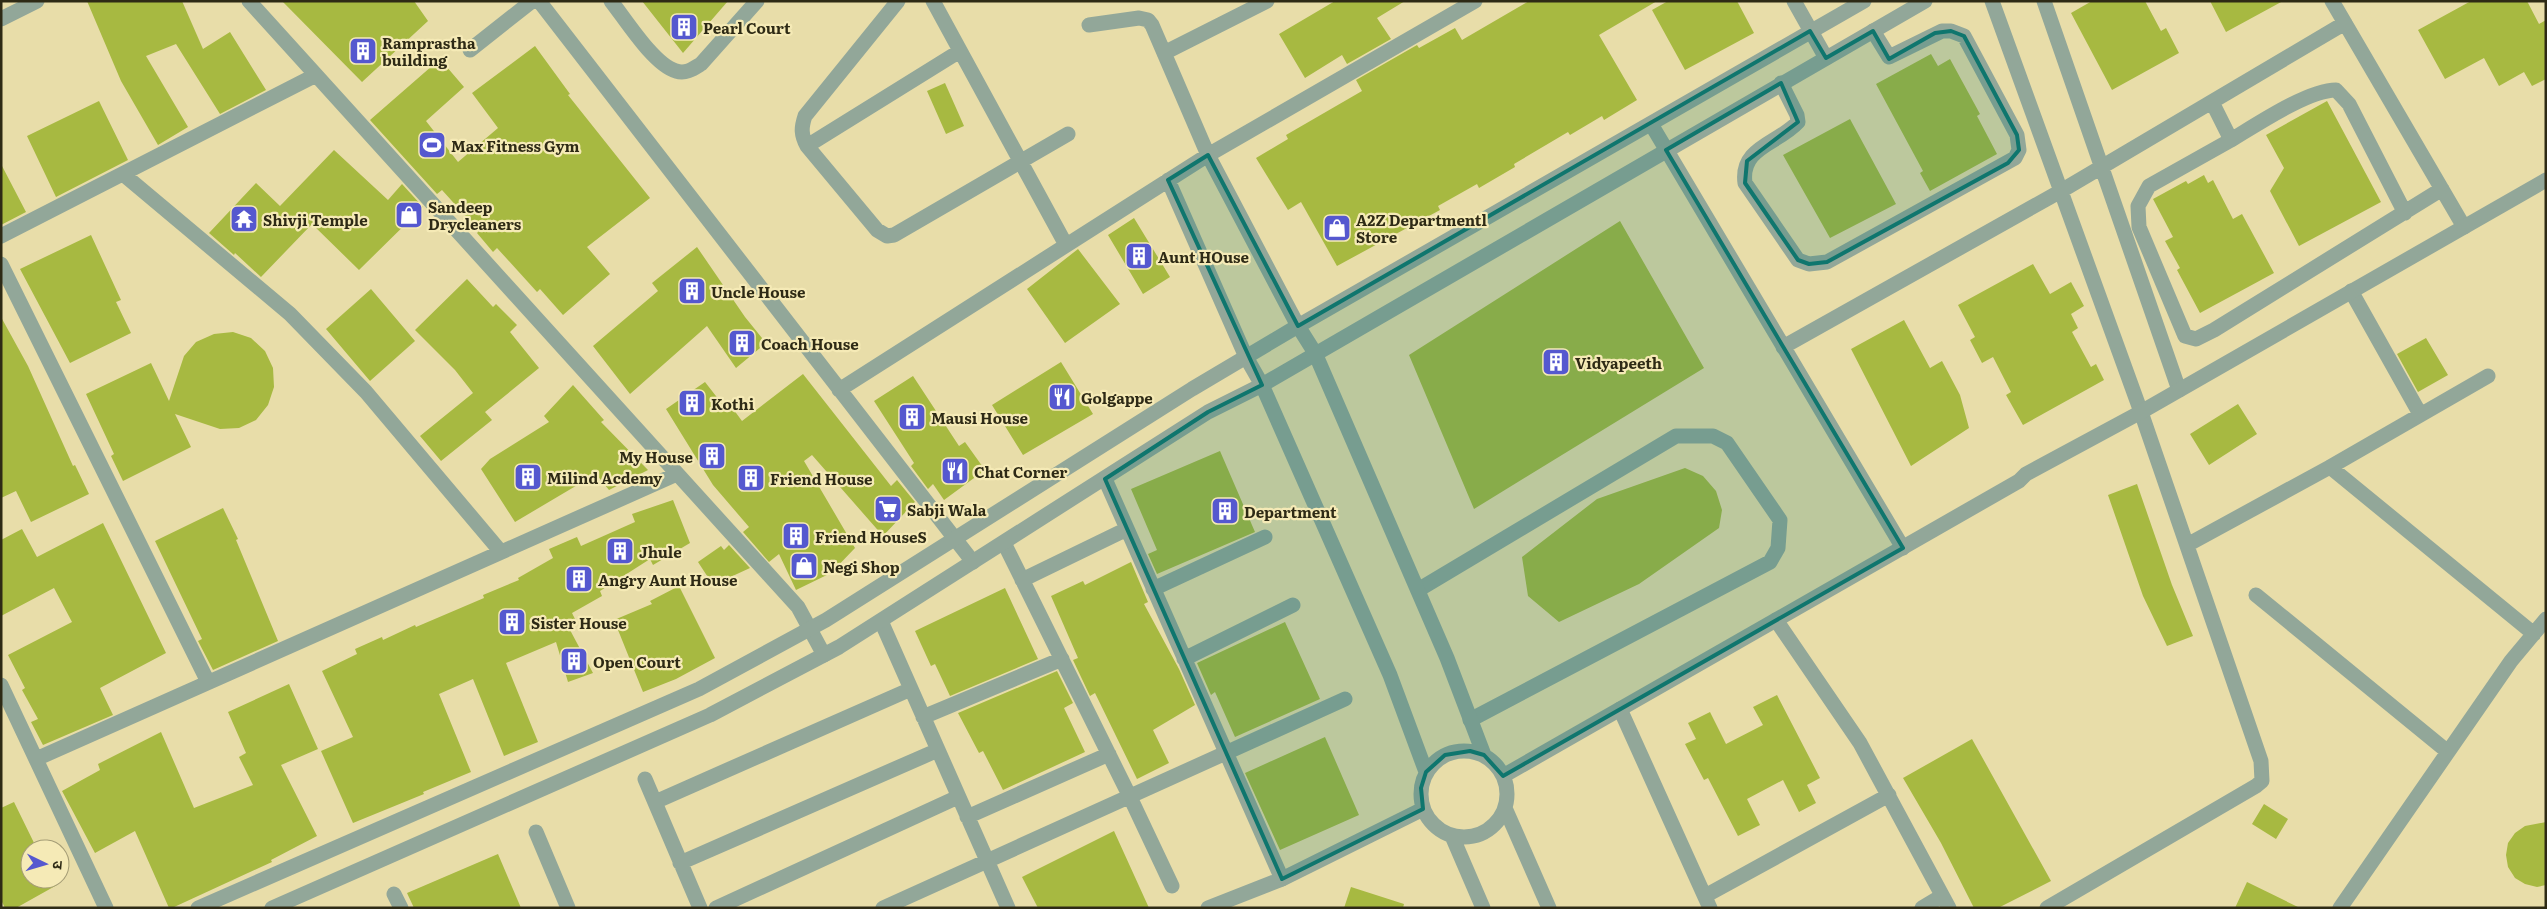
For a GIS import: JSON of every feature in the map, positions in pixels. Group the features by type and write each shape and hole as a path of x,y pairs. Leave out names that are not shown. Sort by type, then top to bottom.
{"street":[{"path":"1,19 37,1"},
{"path":"249,1 798,607 824,655"},
{"path":"470,50 532,1"},
{"path":"539,1 973,562"},
{"path":"611,1 664,66 678,72 690,71 701,64 757,1"},
{"path":"898,1 805,116 802,135 807,146 876,230 887,236 894,235 1068,134"},
{"path":"932,1 1066,245"},
{"path":"1164,53 1268,1"},
{"path":"839,390 1208,155 1475,1"},
{"path":"1794,1 1826,58"},
{"path":"198,908 699,689 809,628 1192,389 1298,326 1864,1"},
{"path":"272,908 710,715 824,655 1004,543 1208,412 1262,385 1925,1"},
{"path":"1992,1 2141,412 2261,761 2262,781 2047,908"},
{"path":"2044,1 2179,390"},
{"path":"2332,1 2464,226"},
{"path":"1089,25 1139,18 1148,20 1208,155 1298,326 1315,354 1447,658 1484,755"},
{"path":"1783,347 2061,191 2345,23"},
{"path":"1781,83 1798,115 1798,122 1754,153 1747,161 1743,172 1745,184 1798,260 1809,264 1827,262 2015,158 2018,150 2017,135 1964,36 1951,31 1942,31 1889,56 1873,31"},
{"path":"807,146 960,51"},
{"path":"1,236 316,75"},
{"path":"2405,213 2349,104 2336,90 2325,90 2270,117 2149,186 2138,206 2138,227 2185,336 2196,339 2214,330 2405,213 2442,190"},
{"path":"2212,102 2231,140"},
{"path":"1651,124 1903,548"},
{"path":"123,174 290,314 366,392 502,552"},
{"path":"1168,180 1246,357 1262,385 1390,675 1426,772"},
{"path":"1503,776 2020,481 2026,474 2141,412 2546,180"},
{"path":"1,264 208,682"},
{"path":"2351,291 2420,414"},
{"path":"2187,546 2330,468 2488,376"},
{"path":"1418,590 1676,436 1713,436 1727,443 1780,520 1778,548 1770,562 1470,720"},
{"path":"2330,468 2534,634"},
{"path":"36,759 677,474"},
{"path":"1105,479 1282,879"},
{"path":"1022,580 1127,529"},
{"path":"1153,589 1265,537"},
{"path":"1004,543 1172,886"},
{"path":"2256,595 2448,752"},
{"path":"1184,659 1293,605"},
{"path":"2340,908 2511,662 2546,619"},
{"path":"1776,620 1860,743 1946,902 1922,908"},
{"path":"880,621 987,862 1003,906"},
{"path":"923,717 1062,659"},
{"path":"1,685 106,908"},
{"path":"655,802 911,689"},
{"path":"883,908 1345,699"},
{"path":"1620,709 1708,902 1889,795"},
{"path":"680,863 938,750"},
{"path":"1470,751 1484,755 1498,766 1506,782 1508,800 1502,816 1489,831 1473,837 1452,836 1435,827 1423,808 1421,788 1426,772 1434,762 1452,753 1470,751"},
{"path":"967,817 1109,754"},
{"path":"645,779 700,908"},
{"path":"716,908 958,797"},
{"path":"1208,908 1282,879 1423,808"},
{"path":"1505,808 1549,908"},
{"path":"536,832 568,908"},
{"path":"1452,836 1483,908"}],"highlighted area":[{"path":"1810,31 1826,58 1873,31 1889,59 1935,33 1951,31 1964,36 2017,135 2019,150 2008,163 1827,262 1809,264 1798,260 1745,183 1747,161 1798,122 1781,83 1666,150 1903,548 1503,776 1484,755 1470,751 1445,755 1426,772 1421,788 1423,809 1282,879 1105,479 1208,412 1262,385 1168,180 1208,155 1298,326"}],"building":[{"path":"87,1 182,1 203,49 230,32 266,90 220,114 176,44 146,56 188,127 158,145 121,81"},
{"name":"Ramprastha building","path":"282,1 414,1 428,21 362,82"},
{"name":"Pearl Court","path":"642,1 728,1 683,53"},
{"path":"1335,1 1405,1 1377,18 1391,39 1347,64 1342,55 1305,78 1279,34"},
{"path":"1529,1 1657,1 1599,35 1637,100 1604,120 1602,116 1570,135 1568,132 1514,164 1515,167 1479,188 1477,184 1438,206 1440,210 1337,266 1301,202 1288,210 1256,158 1288,139 1286,135 1362,91 1356,80 1417,45 1419,48 1455,28 1462,40"},
{"path":"1668,1 1737,1 1754,33 1685,70 1652,10"},
{"path":"2092,1 2145,1 2161,31 2166,28 2179,53 2112,90 2071,13"},
{"path":"2210,1 2283,1 2226,32"},
{"path":"2471,1 2527,1 2539,24 2546,20 2546,79 2532,86 2524,72 2499,86 2484,58 2445,79 2418,30"},
{"path":"535,46 570,94 568,95 650,198 587,247 610,274 563,315 540,289 537,292 497,248 493,252 477,233 479,231 442,190 437,194 370,120 440,59 464,87 426,121 458,162 498,128 472,93"},
{"path":"1931,54 1938,66 1950,59 1980,114 1977,116 1997,154 1930,191 1920,173 1923,171 1876,84"},
{"path":"945,83 964,126 946,134 927,91"},
{"path":"99,101 128,160 56,197 27,136"},
{"path":"2327,101 2381,202 2299,246 2270,191 2284,168 2266,135"},
{"path":"1850,119 1896,204 1830,238 1783,155"},
{"path":"334,150 388,200 402,184 423,207 359,270 312,224 261,277 235,253 234,255 209,233 256,183 280,206"},
{"path":"1,164 26,212 1,225"},
{"path":"2204,175 2208,183 2213,180 2233,219 2242,214 2274,273 2200,313 2177,270 2180,268 2165,241 2173,237 2153,199 2186,181 2188,184"},
{"name":"Aunt HOuse","path":"1134,218 1170,277 1143,294 1108,235"},
{"name":"Vidyapeeth","path":"1620,221 1704,368 1474,509 1409,355"},
{"path":"91,235 121,300 116,302 131,333 70,363 20,269"},
{"path":"697,247 745,317 766,343 736,368 707,326 630,394 593,346 658,291 652,283"},
{"path":"1078,249 1120,304 1065,343 1027,289"},
{"path":"2033,264 2050,294 2071,282 2084,306 2071,314 2078,328 2072,332 2091,367 2096,364 2104,380 2023,425 2006,395 2011,392 1993,357 1982,363 1970,340 1975,337 1958,305"},
{"path":"467,279 493,307 496,304 517,325 510,332 539,368 485,412 492,420 441,461 420,436 473,393 455,370 415,330"},
{"path":"371,289 415,341 370,381 326,329"},
{"path":"1,317 28,366 73,466 75,465 89,494 31,522 16,491 1,498"},
{"path":"1904,320 1930,368 1942,361 1960,395 1969,428 1911,466 1851,349"},
{"path":"233,332 251,338 265,351 273,368 274,387 268,405 256,420 239,428 220,429 175,414 191,447 123,481 111,456 114,454 86,394 151,363 169,401 184,356 196,342 214,334"},
{"path":"2426,338 2448,375 2418,392 2397,354"},
{"path":"1061,362 1093,414 1023,455 992,405"},
{"path":"803,374 891,486 897,480 915,502 883,536 812,455 804,461 855,548 831,573 796,590 779,554 769,562 743,532 749,527 713,485 666,409 705,382 723,405 728,402 742,421"},
{"path":"913,376 959,446 965,442 985,470 944,500 933,484 928,489 911,466 914,463 874,401"},
{"path":"573,385 604,420 601,422 648,470 609,490 596,474 515,522 481,469 490,459 549,422 544,416"},
{"path":"2238,404 2257,434 2209,465 2190,434"},
{"name":"Department","path":"1220,451 1255,532 1157,574 1148,554 1157,550 1131,489"},
{"path":"1685,468 1703,476 1716,491 1722,510 1719,528 1639,584 1559,622 1528,596 1522,557 1597,499"},
{"path":"2137,484 2172,585 2193,636 2167,646 2143,596 2108,495"},
{"path":"673,500 690,543 653,565 650,559 600,591 602,596 572,613 577,623 573,625 575,628 570,630 593,673 568,682 556,642 506,663 538,742 504,756 473,679 439,694 471,772 423,792 424,794 353,823 321,751 353,737 322,671 357,654 355,649 382,637 383,640 415,625 416,627 484,598 483,595 519,580 518,578 553,558 549,549 577,537 581,546 635,522 632,514"},
{"path":"223,508 238,539 236,540 278,641 213,670 198,641 202,639 155,541"},
{"path":"103,523 166,653 100,688 113,715 43,745 31,722 38,719 22,690 25,688 8,655 72,622 54,588 1,616 1,540 22,529 37,557"},
{"path":"729,545 750,568 713,585 698,562 721,546 724,550"},
{"path":"1131,562 1148,602 1144,604 1179,669 1195,705 1153,730 1169,763 1137,779 1095,693 1090,696 1073,660 1078,658 1051,596 1083,581 1085,585"},
{"path":"679,586 715,658 676,679 643,692 614,620 652,604 650,601"},
{"path":"1005,588 1038,659 950,696 935,664 931,666 915,631"},
{"path":"1285,622 1320,699 1235,737 1215,692 1211,695 1197,663"},
{"path":"1057,671 1073,703 1064,708 1085,752 1003,790 983,751 979,753 958,713"},
{"path":"289,684 318,749 281,765 317,836 271,860 272,862 172,908 169,908 135,831 95,853 62,791 100,770 98,764 161,732 194,808 253,785 239,757 246,753 228,712"},
{"path":"1777,695 1820,778 1807,785 1816,803 1799,812 1783,780 1747,799 1760,825 1738,836 1708,778 1704,780 1685,744 1696,739 1688,723 1710,712 1726,744 1763,725 1753,707"},
{"path":"1325,737 1359,815 1280,850 1245,773"},
{"path":"1972,739 2051,881 1998,908 1974,908 1941,843 1903,778"},
{"path":"14,802 32,839 20,839 20,889 50,889 16,908 5,908 1,900 1,808"},
{"path":"2264,804 2288,819 2276,839 2252,824"},
{"path":"2546,822 2546,885 2537,887 2525,884 2515,878 2508,867 2506,855 2508,843 2515,833 2525,826"},
{"path":"1114,831 1149,908 1038,908 1022,877"},
{"path":"498,854 521,908 414,908 407,893"},
{"path":"2247,882 2300,908 2235,908"},
{"path":"1351,887 1404,904 1403,908 1344,908"}],"place":[{"name":"Pearl Court","path":"684,27"},
{"name":"Ramprastha building","path":"363,51"},
{"name":"Max Fitness Gym","path":"432,145"},
{"name":"Sandeep Drycleaners","path":"409,215"},
{"name":"Shivji Temple","path":"244,219"},
{"name":"A2Z Departmentl Store","path":"1337,228"},
{"name":"Aunt HOuse","path":"1139,256"},
{"name":"Uncle House","path":"692,291"},
{"name":"Coach House","path":"742,343"},
{"name":"Vidyapeeth","path":"1556,362"},
{"name":"Golgappe","path":"1062,397"},
{"name":"Kothi","path":"692,403"},
{"name":"Mausi House","path":"912,417"},
{"name":"My House","path":"712,456"},
{"name":"Chat Corner","path":"955,471"},
{"name":"Milind Acdemy","path":"528,477"},
{"name":"Friend House","path":"751,478"},
{"name":"Sabji Wala","path":"888,509"},
{"name":"Department","path":"1225,511"},
{"name":"Friend HouseS","path":"796,536"},
{"name":"Jhule","path":"620,551"},
{"name":"Negi Shop","path":"804,566"},
{"name":"Angry Aunt House","path":"579,579"},
{"name":"Sister House","path":"512,622"},
{"name":"Open Court","path":"574,661"}]}
